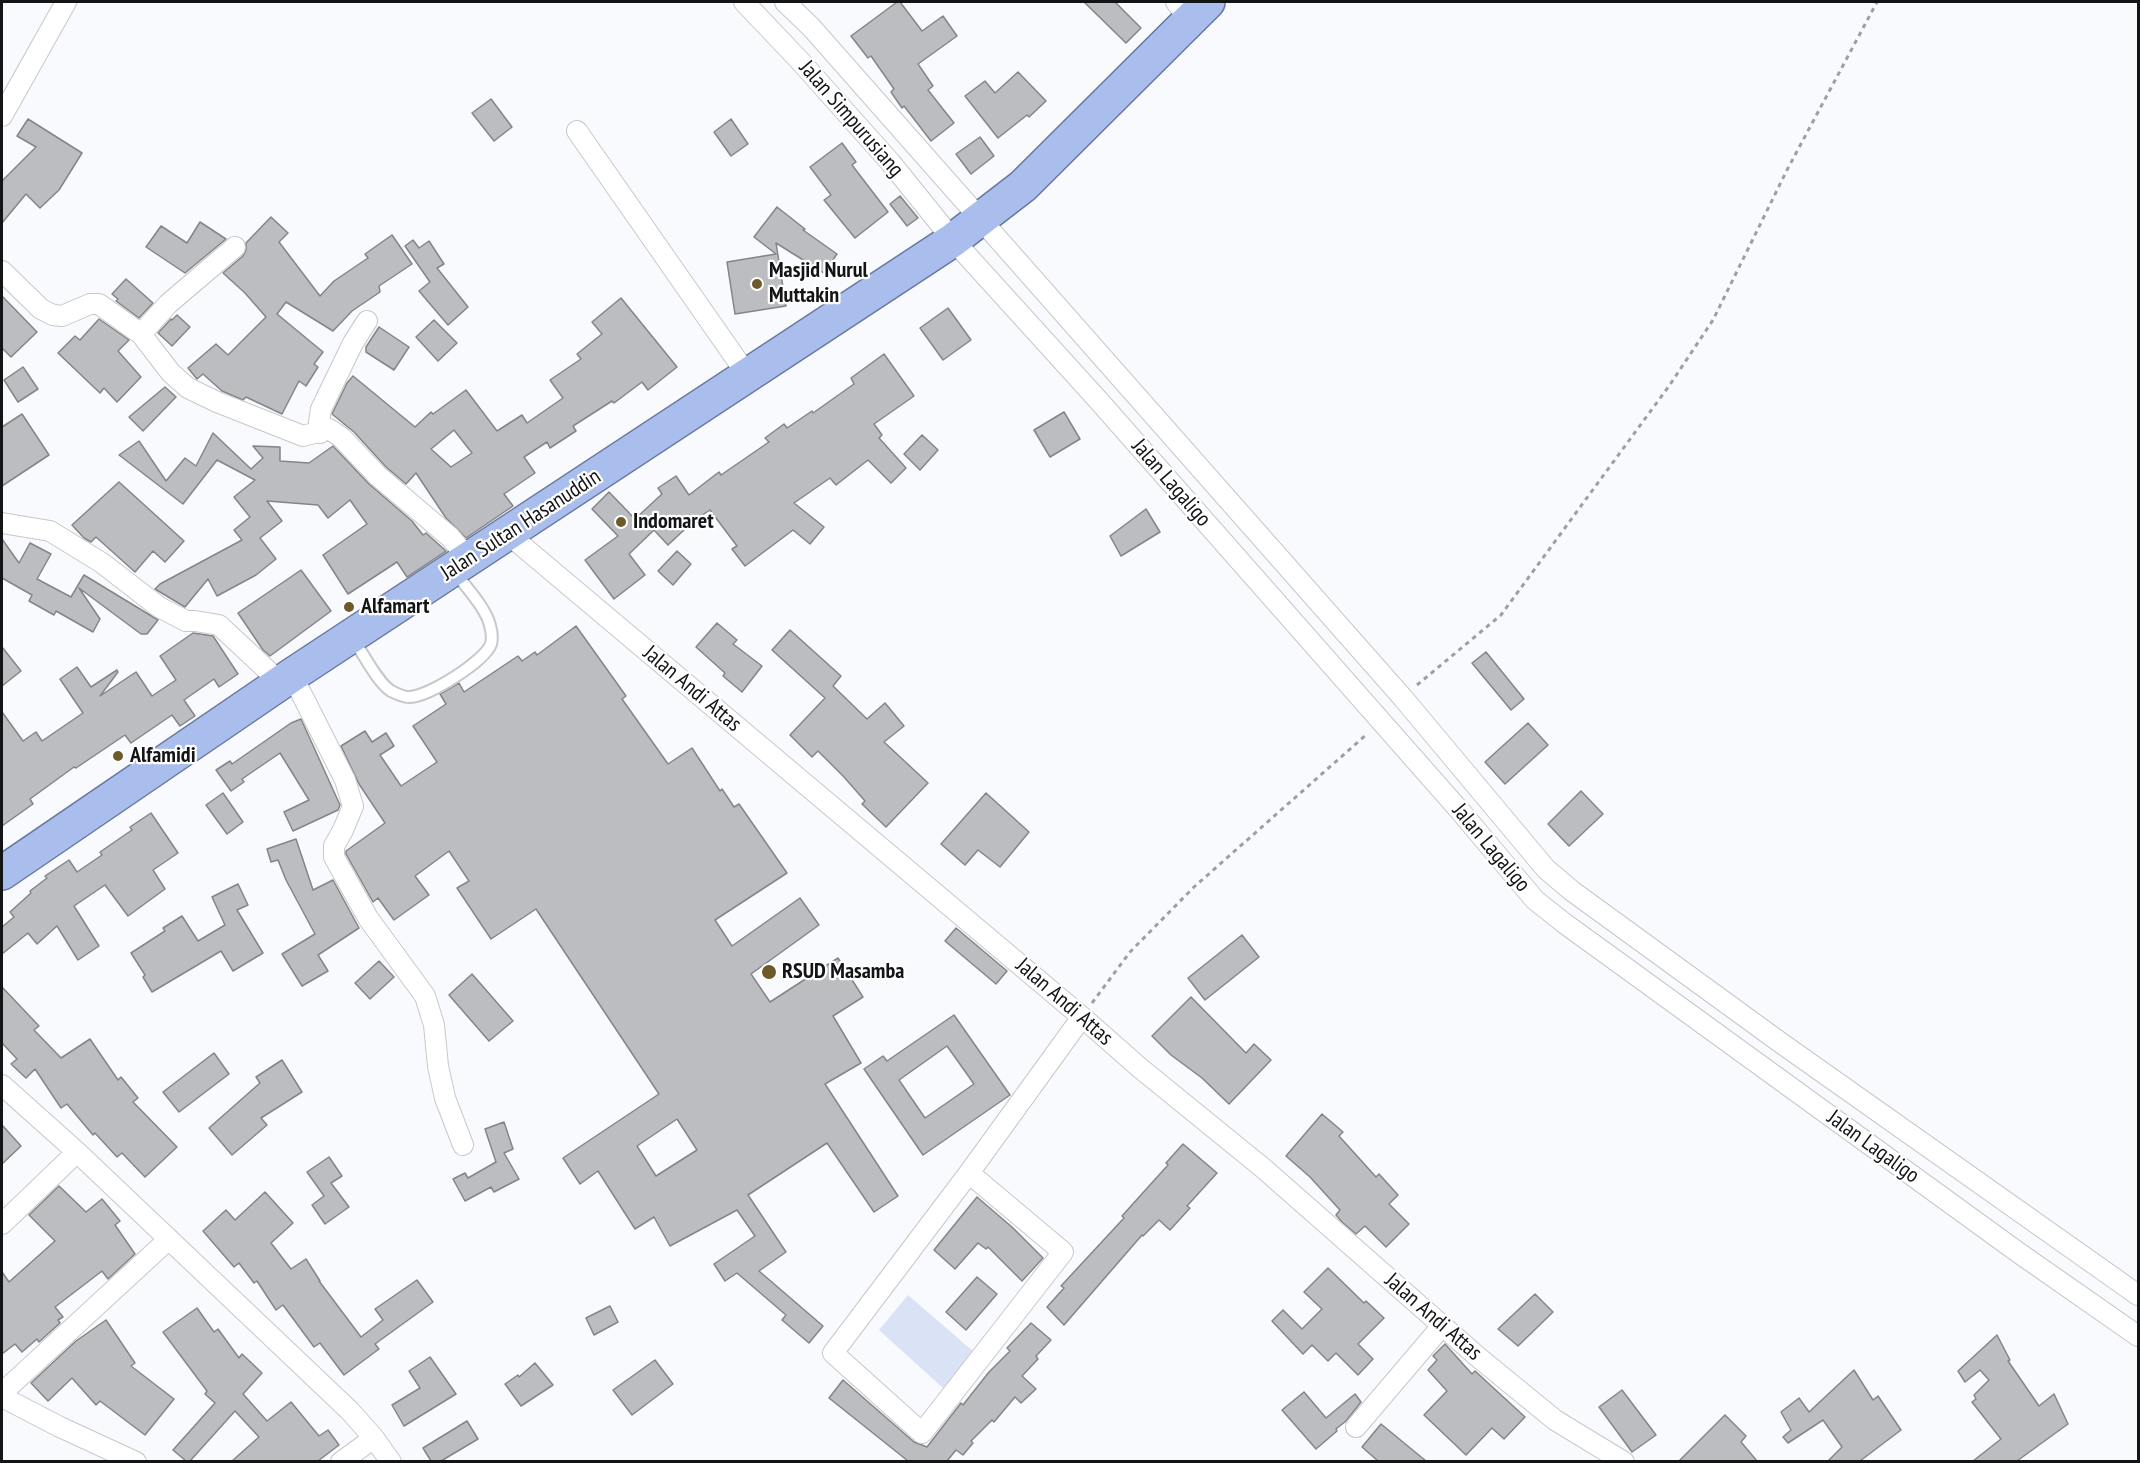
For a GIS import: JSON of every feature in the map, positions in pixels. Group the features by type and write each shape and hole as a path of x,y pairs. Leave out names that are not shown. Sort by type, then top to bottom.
{"highway":[{"name":"Jalan Sultan Hasanuddin","path":"4,864 748,376 981,220 1023,186 1191,8"}],"street":[{"path":"2,116 66,2"},
{"name":"Jalan Simpurusiang","path":"744,2 801,62 891,164 953,240"},
{"name":"Jalan Simpurusiang","path":"785,2 811,27 981,220"},
{"path":"578,131 748,376"},
{"name":"Jalan Lagaligo","path":"981,220 1403,698 1546,869 1572,891 1781,1043 2139,1295"},
{"name":"Jalan Lagaligo","path":"953,240 1099,401 1461,812 1535,900 2019,1253 2139,1336"},
{"path":"141,334 168,304 235,247"},
{"path":"2,271 41,309 53,315 62,316 94,302 141,334 171,374 188,388 303,436 328,429 341,437 378,476 450,537 461,564"},
{"path":"320,433 321,409 353,343 367,321"},
{"path":"2,523 50,531 102,563 159,607 186,621 219,625 287,679 345,780 352,806 334,846 334,857 368,918 425,996 434,1025 438,1066 445,1098 463,1145"},
{"name":"Jalan Andi Attas","path":"508,534 1140,1068 1263,1168 1442,1326 1555,1420 1624,1461"},
{"path":"969,1173 1063,1252 922,1433 833,1353 969,1173 1082,1017"},
{"path":"2,1085 77,1152 350,1412 391,1461"},
{"path":"2,1224 77,1152"},
{"path":"2019,1253 2039,1225"},
{"path":"125,1459 2,1395 169,1239"},
{"path":"1356,1427 1442,1326"},
{"path":"341,1461 374,1438"}],"lane":[{"path":"352,636 390,691 407,697 423,695 434,690 479,659 491,644 491,630 485,613 461,564"}],"path":[{"path":"1403,698 1501,615 1669,386 1713,320 1787,170 1877,2"},
{"path":"1082,1017 1130,952 1194,887 1381,722"}],"shaded area":[{"path":"908,1295 975,1353 944,1389 879,1330"}],"building":[{"path":"900,2 922,31 943,16 957,36 918,64 933,86 928,90 954,123 931,141 904,106 902,108 891,92 894,89 871,56 868,58 851,36"},
{"path":"1084,2 1115,2 1141,28 1126,43"},
{"path":"1018,72 1046,101 1029,117 1027,115 998,138 965,96 985,81 995,93"},
{"path":"491,99 512,127 494,141 472,113"},
{"path":"28,119 82,153 59,190 40,208 26,194 2,223 2,181 36,147 17,136"},
{"path":"731,119 748,144 731,156 714,132"},
{"path":"980,137 994,156 971,174 956,154"},
{"path":"842,143 856,162 852,165 888,212 855,238 824,200 831,195 810,167"},
{"path":"900,196 918,218 907,226 890,204"},
{"path":"777,207 805,229 803,230 837,254 824,273 776,243 786,306 735,314 727,262 776,254 754,237"},
{"path":"271,217 288,233 279,242 320,296 334,281 368,258 365,254 392,235 412,264 379,286 380,292 352,311 333,331 286,302 277,314 323,352 314,364 318,367 306,386 299,381 282,414 246,397 243,400 222,391 203,374 197,379 188,368 216,344 228,355 266,317 223,273 243,256 246,243"},
{"path":"200,222 226,239 185,273 146,247 161,226 187,243"},
{"path":"413,240 419,248 429,241 444,264 437,268 468,307 448,325 419,291 430,282 405,246"},
{"path":"126,279 153,303 139,318 116,301 118,299 112,294"},
{"path":"2,296 37,332 11,357 2,348"},
{"path":"621,298 677,367 648,390 642,382 614,403 612,401 573,426 576,431 550,448 547,442 524,457 535,473 504,494 513,506 466,538 446,518 416,473 406,484 386,467 354,432 332,414 347,383 353,376 415,427 431,412 433,414 466,390 497,431 522,415 527,423 563,398 550,380 581,359 577,354 602,334 592,322","holes":["454,430 472,453 451,467 431,449"]},
{"path":"948,308 971,340 943,360 920,328"},
{"path":"177,315 190,327 172,346 158,333"},
{"path":"99,319 129,340 118,351 141,377 117,402 104,388 100,393 58,353 75,336 80,340"},
{"path":"434,320 457,343 438,361 416,337"},
{"path":"379,327 409,347 394,370 366,352 366,347"},
{"path":"884,354 914,396 874,424 882,435 879,438 906,468 891,483 868,460 836,485 830,478 794,503 824,527 810,544 793,530 745,566 732,549 737,546 710,510 683,528 684,530 668,545 654,530 629,554 645,575 614,599 585,560 618,536 592,509 609,492 635,519 662,494 658,488 676,476 689,495 719,472 721,475 769,442 765,438 784,424 787,428 854,384 851,378"},
{"path":"23,367 38,389 18,402 4,380"},
{"path":"165,387 176,397 143,431 129,417"},
{"path":"1064,412 1080,439 1050,457 1034,430"},
{"path":"22,414 49,455 2,486 2,427"},
{"path":"213,433 251,469 263,458 253,446 280,447 280,461 309,463 333,446 369,484 412,521 423,535 426,533 446,551 407,577 397,562 348,594 323,555 367,524 350,500 328,518 318,505 267,501 282,521 260,538 276,559 256,575 217,596 208,579 185,607 155,589 160,584 242,540 234,530 250,517 234,497 255,480 217,460 183,504 119,455 139,441 166,481 185,458 196,466"},
{"path":"922,435 938,450 920,470 904,454"},
{"path":"119,482 184,541 165,562 153,551 135,572 96,537 91,542 72,525"},
{"path":"1146,509 1160,532 1121,556 1110,536"},
{"path":"2,539 19,563 30,543 51,554 37,579 71,597 84,575 158,620 147,634 141,634 79,588 100,619 93,632 56,611 54,615 29,601 32,595 2,578"},
{"path":"677,551 691,564 673,585 658,571"},
{"path":"301,570 331,611 270,656 263,650 238,613"},
{"path":"717,623 737,640 733,644 762,666 742,692 723,676 725,673 696,647"},
{"path":"576,626 626,696 622,699 668,764 692,748 720,791 722,789 734,807 739,804 787,873 715,920 732,946 800,898 819,925 751,974 770,1002 838,958 863,997 833,1016 861,1063 825,1084 898,1196 874,1212 827,1143 748,1195 786,1252 759,1271 823,1326 809,1343 782,1320 786,1315 737,1273 725,1281 714,1264 755,1236 737,1210 670,1246 654,1217 635,1229 598,1171 580,1184 563,1158 659,1094 536,909 491,939 457,888 469,881 449,851 415,876 429,895 394,920 378,898 373,902 346,854 346,851 385,823 359,784 341,746 365,731 372,742 386,733 394,746 380,755 401,786 437,762 413,726 446,704 440,694 459,683 464,692 518,656 522,661 535,652 537,655","holes":["677,1119 697,1150 656,1176 637,1146"]},
{"path":"790,630 841,676 833,686 867,719 885,703 904,726 884,742 928,783 886,827 862,804 865,801 818,751 812,757 790,735 825,698 772,650"},
{"path":"193,633 213,636 238,674 219,687 214,679 184,700 195,716 180,726 172,715 131,743 125,735 76,768 74,767 30,799 33,804 2,826 2,712 23,741 36,732 42,741 83,713 60,679 77,667 91,687 117,670 118,672 100,696 136,672 152,696 176,680 160,656"},
{"path":"2,647 21,671 2,686"},
{"path":"1486,652 1524,699 1511,710 1472,663"},
{"path":"301,719 340,805 338,810 293,831 284,812 309,800 280,753 242,779 244,782 231,791 216,770 230,761 232,764 291,723"},
{"path":"1528,723 1548,745 1505,784 1485,762"},
{"path":"1581,791 1603,814 1569,846 1548,824"},
{"path":"223,793 243,822 227,834 206,805"},
{"path":"986,793 1029,832 1000,867 978,850 965,865 941,844"},
{"path":"151,813 178,853 153,870 165,889 128,916 105,885 74,906 99,946 78,960 57,926 37,944 28,933 2,954 2,927 14,917 10,912 31,893 30,891 47,878 45,876 69,860 77,872 102,855 100,852 132,830 130,827"},
{"path":"296,839 313,890 333,880 359,928 318,955 328,971 302,986 282,954 315,934 278,860 271,862 267,849"},
{"path":"238,884 248,905 237,910 263,953 233,971 221,951 152,992 143,977 145,975 131,953 165,931 163,928 182,916 198,941 225,925 212,897"},
{"path":"956,928 1007,971 996,984 945,941"},
{"path":"1242,935 1259,957 1205,1000 1188,978"},
{"path":"379,961 394,977 370,999 355,983"},
{"path":"472,974 513,1021 489,1041 449,995"},
{"path":"2,987 39,1026 34,1030 61,1058 90,1039 118,1080 121,1077 138,1098 133,1102 177,1147 145,1177 122,1153 117,1157 95,1133 93,1135 67,1104 61,1108 35,1069 26,1078 11,1064 17,1059 2,1043"},
{"path":"1191,997 1246,1053 1254,1044 1271,1060 1229,1104 1152,1036"},
{"path":"954,1015 1010,1095 923,1155 864,1069 883,1056 887,1061","holes":["947,1046 974,1084 925,1118 899,1080"]},
{"path":"214,1053 229,1074 179,1112 163,1092"},
{"path":"282,1060 302,1092 261,1118 267,1125 232,1155 209,1128 260,1083 256,1077"},
{"path":"1322,1114 1343,1132 1339,1136 1376,1177 1379,1174 1398,1195 1389,1204 1409,1224 1386,1247 1365,1226 1356,1234 1342,1222 1336,1215 1340,1210 1310,1177 1286,1156"},
{"path":"504,1122 513,1149 504,1153 519,1179 494,1192 491,1187 465,1201 453,1179 465,1173 468,1178 496,1162 485,1129"},
{"path":"2,1125 21,1146 2,1164"},
{"path":"1183,1144 1217,1173 1187,1206 1190,1208 1170,1230 1159,1220 1142,1235 1064,1325 1047,1307 1064,1288 1061,1286 1124,1218 1122,1216 1168,1165 1166,1163"},
{"path":"329,1157 342,1176 331,1183 349,1207 325,1224 312,1205 324,1196 307,1172"},
{"path":"59,1186 86,1212 102,1199 120,1221 115,1225 135,1254 108,1279 102,1271 55,1307 63,1317 58,1320 60,1323 39,1342 37,1339 22,1352 15,1344 2,1354 2,1272 9,1282 55,1241 29,1215"},
{"path":"265,1192 293,1223 271,1243 291,1269 306,1259 319,1281 361,1337 383,1320 375,1309 417,1280 433,1302 375,1344 379,1349 344,1375 320,1343 314,1347 283,1305 276,1310 257,1281 254,1283 239,1263 234,1267 203,1231 226,1210 235,1220"},
{"path":"977,1197 1043,1258 1022,1281 988,1247 986,1249 978,1243 955,1269 934,1250"},
{"path":"1328,1268 1364,1303 1366,1301 1384,1318 1358,1344 1373,1359 1358,1375 1336,1353 1328,1361 1312,1345 1303,1354 1272,1321 1283,1310 1302,1329 1322,1309 1304,1292"},
{"path":"977,1277 997,1294 966,1330 946,1312"},
{"path":"1535,1294 1553,1312 1518,1346 1498,1329"},
{"path":"610,1306 618,1322 594,1335 586,1318"},
{"path":"197,1308 214,1332 218,1329 239,1358 242,1354 262,1373 243,1394 267,1421 291,1402 319,1436 328,1430 339,1445 318,1461 232,1461 259,1437 235,1411 190,1461 186,1461 173,1450 215,1403 205,1394 207,1391 163,1332"},
{"path":"106,1320 135,1363 131,1366 174,1399 145,1435 100,1401 96,1405 72,1378 48,1401 31,1383 76,1341"},
{"path":"1031,1323 1051,1340 1022,1376 1036,1389 1021,1403 1015,1397 994,1422 992,1420 971,1441 973,1443 963,1455 956,1450 947,1461 908,1461 829,1398 843,1380 914,1442 927,1447 961,1403 963,1405 989,1372 1010,1351 1007,1348"},
{"path":"1997,1335 2010,1360 2008,1361 2039,1406 2054,1394 2068,1424 2017,1461 1973,1461 2001,1439 1972,1402 1976,1399 1974,1395 1989,1380 1980,1370 1965,1382 1958,1371"},
{"path":"1445,1344 1472,1374 1475,1371 1525,1417 1504,1439 1492,1428 1466,1455 1424,1415 1447,1391 1428,1370 1437,1360 1433,1356"},
{"path":"430,1357 456,1394 404,1426 392,1405 420,1388 409,1371"},
{"path":"655,1360 673,1384 632,1415 613,1390"},
{"path":"535,1363 553,1385 521,1406 505,1384 518,1375 519,1377"},
{"path":"1854,1370 1873,1400 1878,1396 1901,1430 1860,1461 1828,1461 1842,1447 1823,1420 1788,1443 1783,1437 1791,1430 1781,1412 1799,1398 1809,1412"},
{"path":"1622,1390 1656,1435 1632,1452 1599,1407"},
{"path":"1304,1392 1326,1418 1355,1394 1361,1402 1346,1421 1336,1429 1337,1431 1316,1449 1282,1410"},
{"path":"1725,1415 1746,1436 1741,1442 1757,1461 1679,1461"},
{"path":"467,1421 478,1439 441,1461 431,1461 423,1448"},
{"path":"1381,1424 1426,1461 1378,1461 1362,1447"}],"place":[{"name":"Masjid Nurul Muttakin","path":"757,284"},
{"name":"Indomaret","path":"621,522"},
{"name":"Alfamart","path":"349,607"},
{"name":"Alfamidi","path":"118,756"},
{"name":"RSUD Masamba","path":"769,972"}]}
